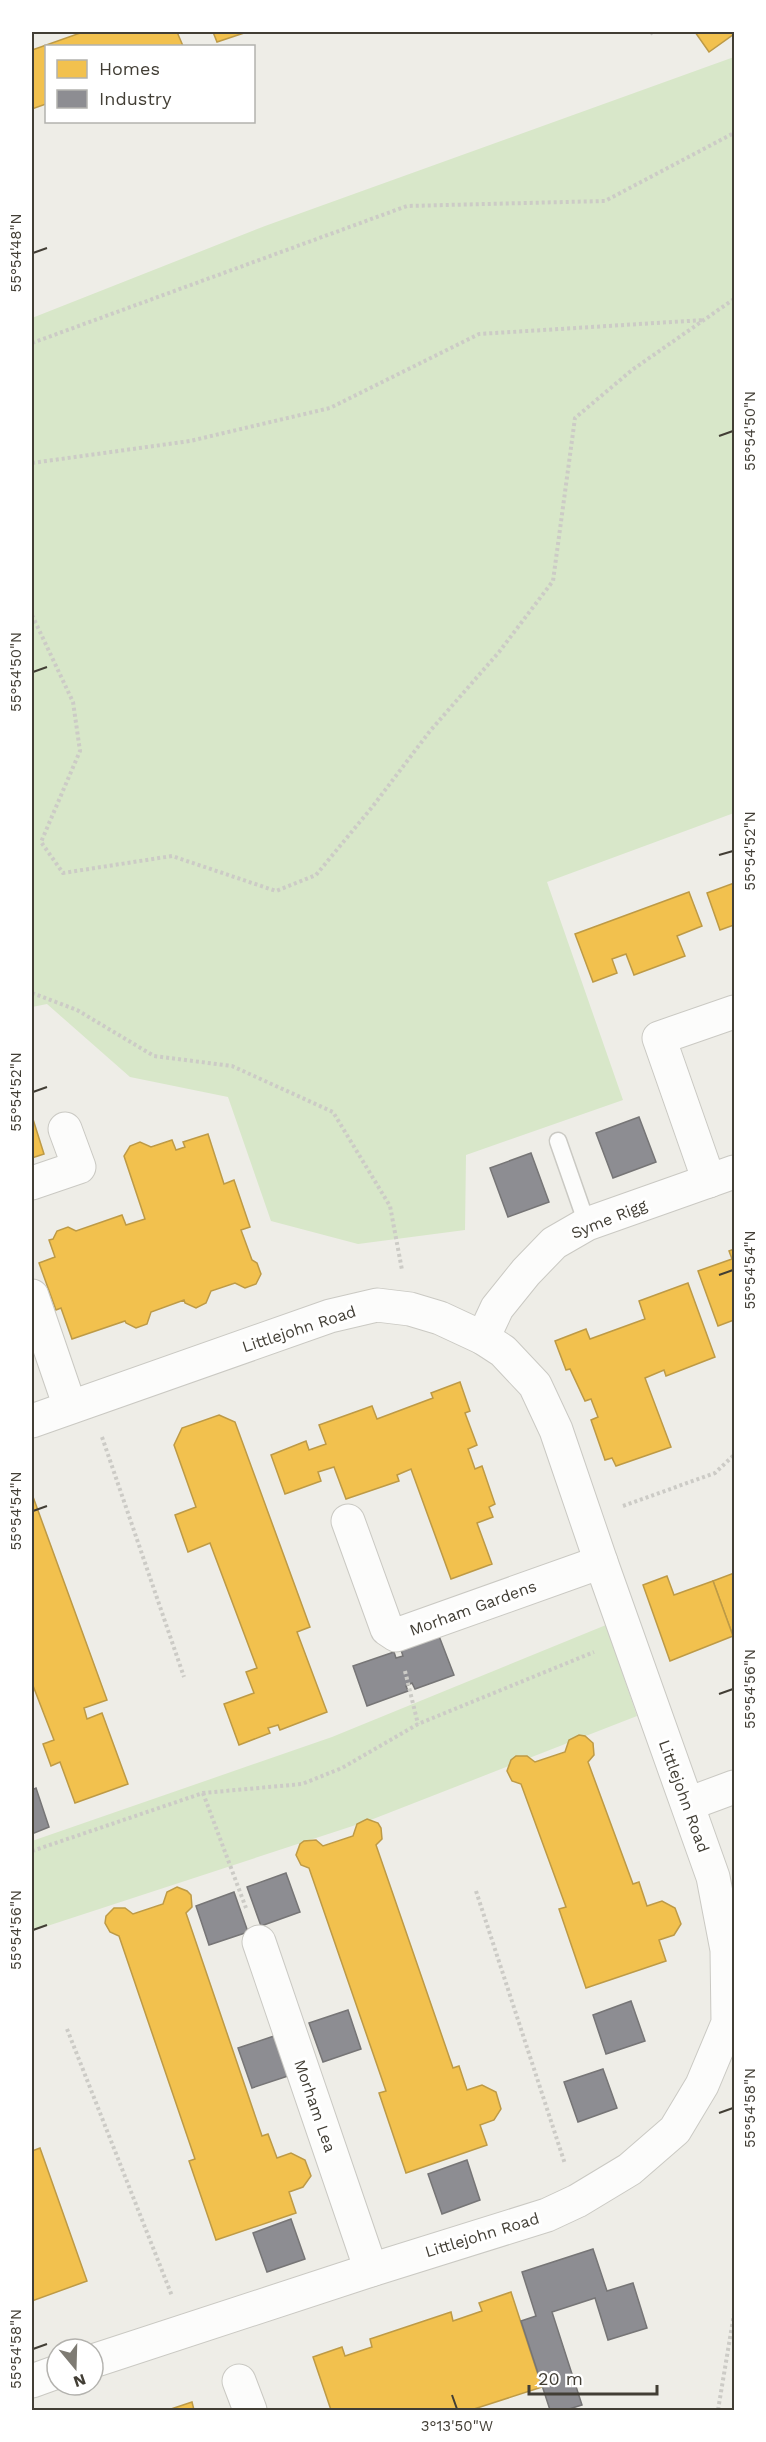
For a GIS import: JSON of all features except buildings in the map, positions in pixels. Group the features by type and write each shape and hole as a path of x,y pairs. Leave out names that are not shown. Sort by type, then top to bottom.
{"street":[{"name":"Syme Rigg","path":"483,1338 497,1308 526,1272 554,1243 587,1224 722,1176 659,1038 735,1012"},
{"path":"32,1183 79,1167 65,1129"},
{"path":"32,1296 80,1404"},
{"name":"Littlejohn Road","path":"32,1421 330,1316 377,1305 410,1309 440,1318 483,1338 503,1351 535,1385 556,1430 713,1877 727,1950 728,2023 702,2085 675,2130 630,2169 577,2201 547,2215 105,2357"},
{"name":"Morham Gardens","path":"348,1521 387,1629 396,1635 601,1562"},
{"path":"688,1804 735,1787"},
{"name":"Morham Lea","path":"259,1942 371,2270"}],"lane":[{"path":"558,1141 587,1224"}],"path":[{"path":"32,343 407,206 605,201 735,133"},
{"path":"32,615 73,702 80,751 41,842 63,873 172,856 276,891 316,874 373,806 430,731 499,652 553,581 575,418 632,370 735,299"},
{"path":"32,463 190,441 330,408 479,334 704,320"},
{"path":"32,993 77,1010 154,1056 232,1066 333,1112 390,1206 410,1309"},
{"path":"80,1404 184,1677"},
{"path":"586,1520 715,1473 735,1455"},
{"path":"396,1635 418,1724"},
{"path":"32,1851 203,1793 302,1784 342,1768 418,1724 628,1638"},
{"path":"203,1793 259,1942"},
{"path":"476,1891 577,2201"},
{"path":"67,2029 185,2331"},
{"path":"718,2410 735,2314"}],"green space":[{"path":"734,57 734,813 547,882 623,1100 466,1155 465,1230 358,1244 271,1221 228,1097 130,1077 47,1004 32,1007 32,318 265,226"},
{"path":"606,1625 637,1716 368,1821 32,1931 32,1841 332,1737"}]}
